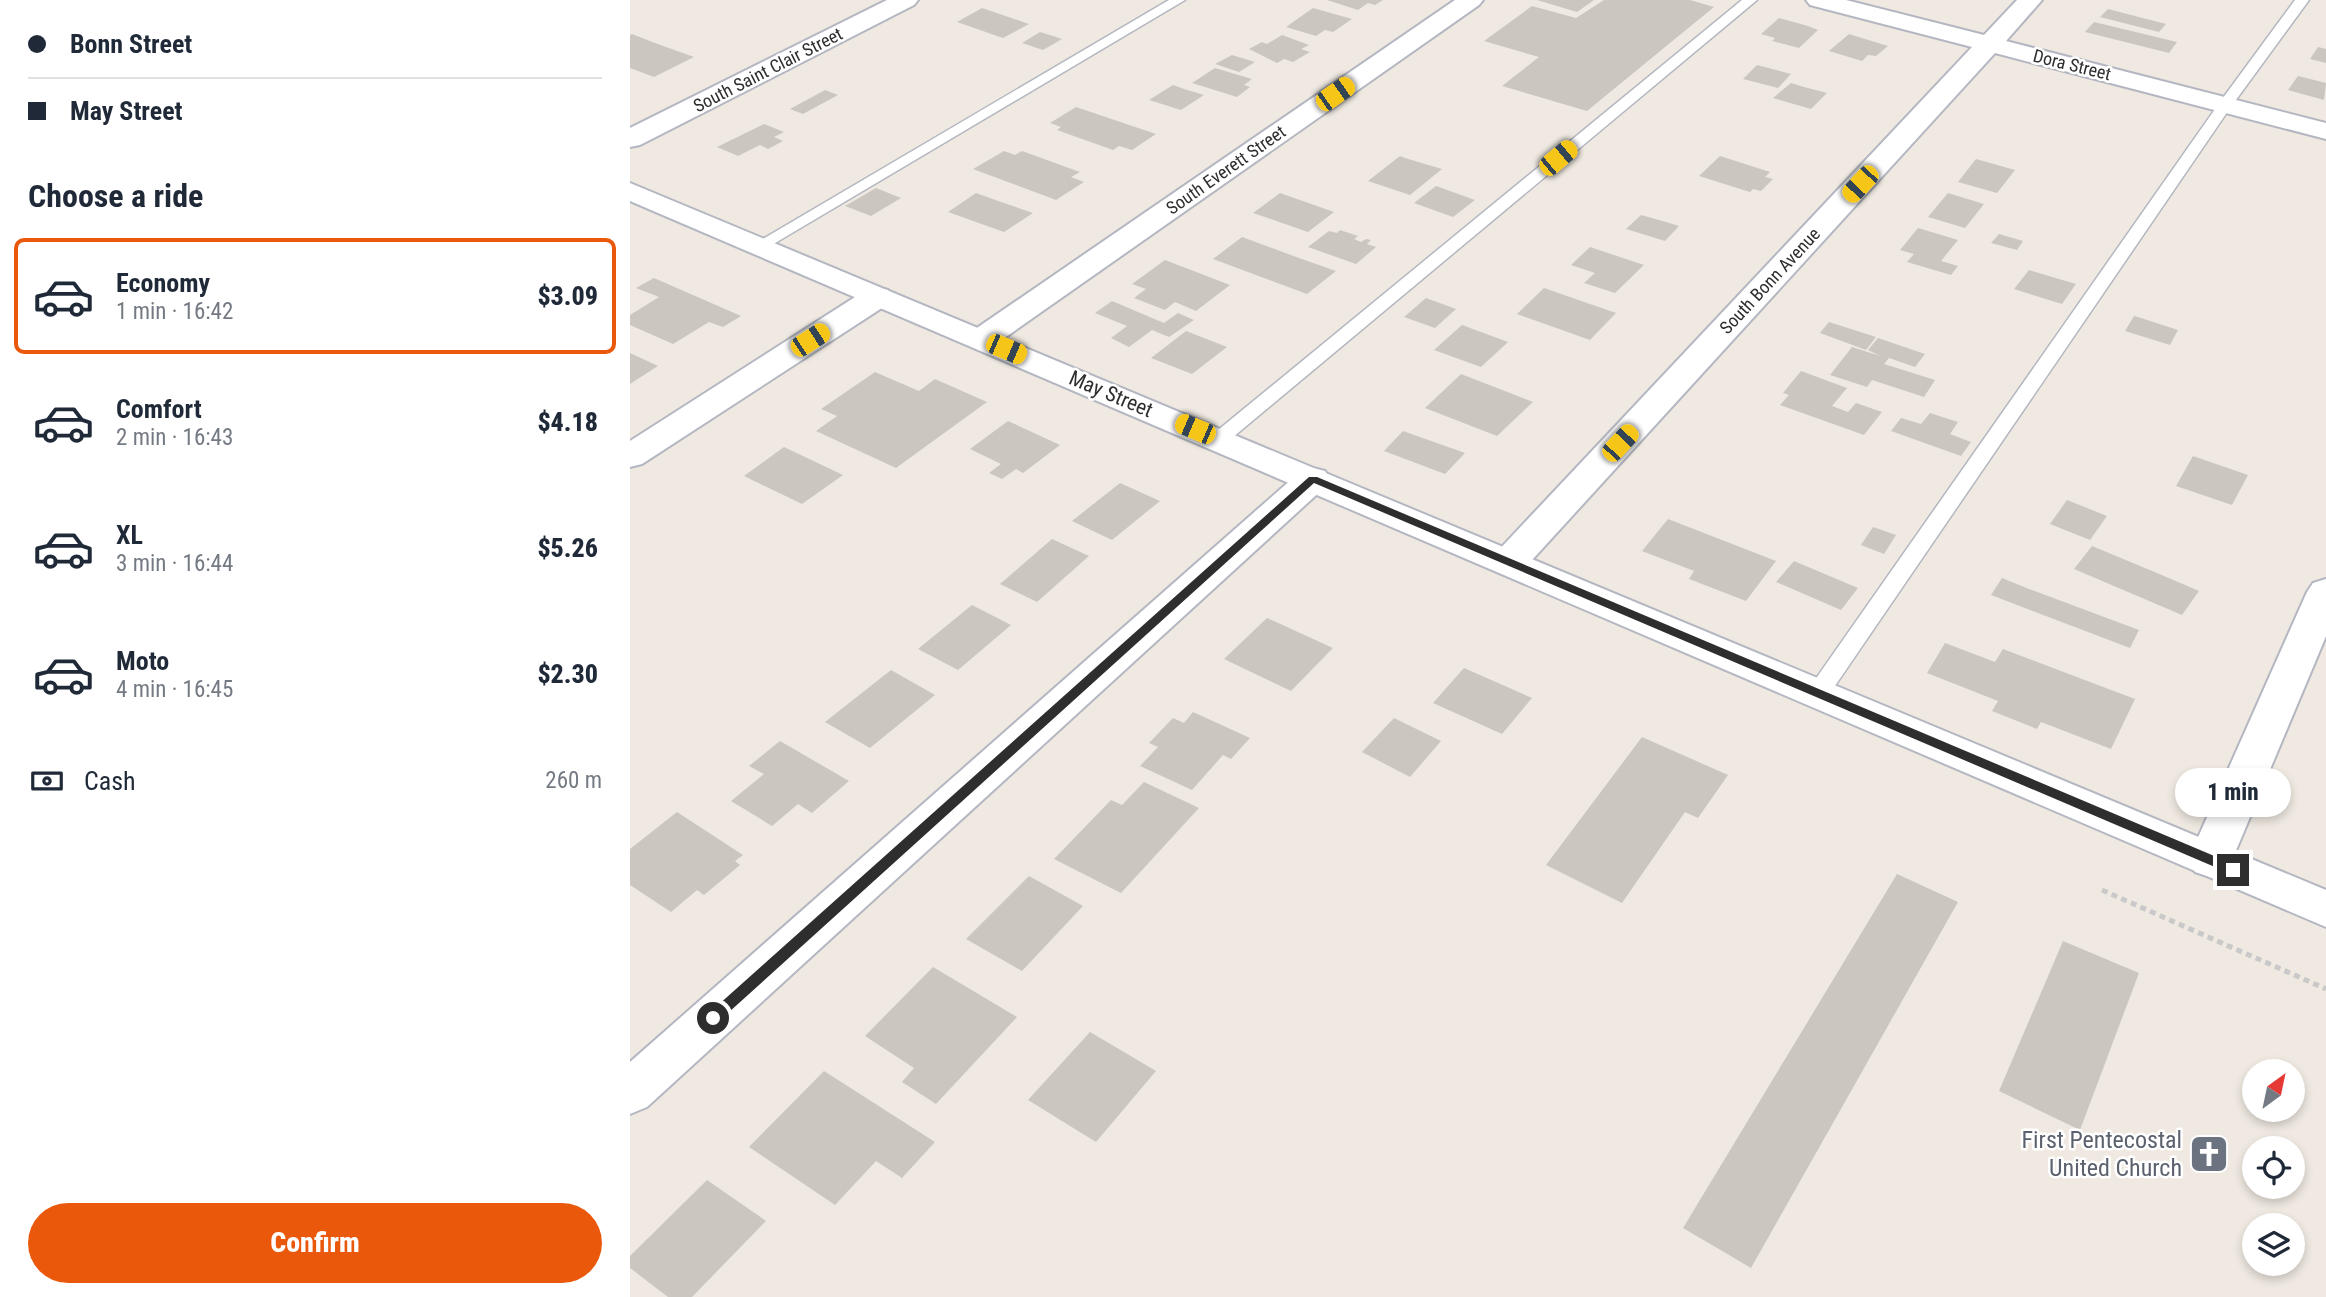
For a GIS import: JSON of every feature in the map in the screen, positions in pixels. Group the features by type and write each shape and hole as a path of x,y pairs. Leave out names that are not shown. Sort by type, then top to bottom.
{"street":[{"name":"South Saint Clair Street","path":"630,139 906,0"},
{"name":"South Everett Street","path":"982,339 1471,0"},
{"name":"Dora Street","path":"1818,0 2326,131"},
{"name":"South Bonn Avenue","path":"1509,562 2031,0"},
{"name":"May Street","path":"630,191 2326,909"},
{"path":"630,456 877,297"},
{"path":"630,1092 1313,479"},
{"path":"2210,860 2326,592"}],"lane":[{"path":"758,246 1178,0"},
{"path":"1219,439 1750,0"},
{"path":"1818,694 2225,105 2302,0"}],"path":[{"path":"2102,890 2326,989"}],"building":[{"path":"1327,0 1383,0 1375,5 1368,3 1358,10"},
{"path":"1537,0 1594,0 1577,12"},
{"path":"1604,0 1690,0 1714,7 1587,111 1502,86 1539,57 1484,41 1532,6 1576,18"},
{"path":"982,8 1029,24 1003,38 957,22"},
{"path":"1313,8 1352,19 1333,32 1325,30 1316,36 1286,27"},
{"path":"2108,9 2166,24 2159,32 2100,17"},
{"path":"1779,18 1818,30 1799,48 1772,41 1775,38 1761,34"},
{"path":"2094,22 2177,42 2169,53 2085,32"},
{"path":"1040,32 1062,39 1043,50 1022,43"},
{"path":"632,34 694,57 654,77 630,68"},
{"path":"1849,34 1888,46 1876,56 1868,55 1862,61 1829,51"},
{"path":"1282,35 1309,45 1301,49 1310,52 1293,62 1284,59 1277,63 1249,49 1262,42 1267,44"},
{"path":"2318,47 2326,49 2326,63 2310,59"},
{"path":"1232,55 1255,62 1239,72 1215,64"},
{"path":"1757,65 1791,74 1778,88 1743,79"},
{"path":"1215,68 1252,79 1244,85 1250,87 1237,97 1192,83"},
{"path":"2298,76 2326,83 2324,100 2288,90"},
{"path":"1791,83 1827,93 1811,109 1773,98"},
{"path":"1173,85 1204,95 1181,110 1149,100"},
{"path":"825,90 838,95 803,114 790,109"},
{"path":"1076,107 1156,134 1132,150 1119,146 1113,150 1057,130 1061,127 1050,123"},
{"path":"764,124 784,132 774,137 783,141 768,149 760,145 738,156 717,147"},
{"path":"1004,151 1015,155 1022,151 1080,172 1071,177 1084,182 1056,200 973,169"},
{"path":"1400,156 1442,169 1410,195 1368,181"},
{"path":"1720,156 1770,172 1765,177 1773,179 1761,191 1753,189 1750,192 1699,176"},
{"path":"1976,159 2015,170 1997,193 1958,182"},
{"path":"1436,186 1475,200 1453,217 1414,203"},
{"path":"876,188 901,198 871,216 845,206"},
{"path":"976,193 1033,213 1004,232 948,212"},
{"path":"1280,193 1334,212 1308,232 1253,213"},
{"path":"1948,193 1984,204 1965,228 1928,217"},
{"path":"1641,215 1679,226 1665,241 1626,229"},
{"path":"1918,228 1958,240 1941,261 1958,266 1951,275 1907,262 1914,254 1900,250"},
{"path":"1340,230 1358,236 1354,239 1361,242 1371,240 1367,244 1376,247 1356,264 1308,247 1329,231 1337,233"},
{"path":"1999,234 2023,241 2017,250 1991,243"},
{"path":"1242,237 1336,271 1307,294 1213,259"},
{"path":"1590,247 1644,265 1615,293 1584,283 1595,273 1571,265"},
{"path":"1165,260 1230,285 1196,311 1175,302 1165,310 1134,298 1146,289 1132,284"},
{"path":"2029,270 2076,284 2062,304 2014,289"},
{"path":"654,278 741,316 723,327 709,322 673,344 630,325 630,315 659,297 636,288"},
{"path":"1544,288 1616,313 1590,340 1517,314"},
{"path":"1426,298 1456,309 1435,328 1404,317"},
{"path":"1112,301 1164,323 1178,313 1194,320 1169,337 1152,330 1129,347 1111,338 1127,326 1095,313"},
{"path":"2134,316 2178,330 2170,345 2125,331"},
{"path":"1829,322 1876,337 1866,350 1820,333"},
{"path":"1462,325 1508,342 1481,367 1434,350"},
{"path":"1186,331 1227,347 1192,374 1151,358"},
{"path":"1878,338 1925,354 1915,367 1889,358 1884,364 1935,380 1924,397 1872,380 1867,387 1830,375 1852,347 1880,356 1868,350"},
{"path":"630,353 658,366 630,384"},
{"path":"1801,371 1847,388 1832,406 1848,412 1856,403 1882,412 1864,435 1780,405 1789,395 1783,393"},
{"path":"875,372 919,391 935,379 987,402 896,468 816,431 837,416 821,409"},
{"path":"1461,374 1533,402 1497,436 1425,408"},
{"path":"1930,413 1958,422 1950,434 1971,442 1961,456 1891,431 1901,418 1921,424"},
{"path":"1008,421 1060,445 1023,473 1016,469 1002,479 989,473 1001,464 970,449"},
{"path":"1403,431 1465,453 1445,474 1384,451"},
{"path":"784,447 843,475 802,504 744,476"},
{"path":"2193,456 2248,475 2232,505 2176,486"},
{"path":"1120,483 1160,501 1112,540 1072,521"},
{"path":"2067,500 2107,516 2090,540 2050,524"},
{"path":"1668,519 1776,561 1746,601 1689,579 1694,571 1642,551"},
{"path":"1873,527 1896,535 1884,554 1861,545"},
{"path":"1052,539 1089,556 1037,602 1000,584"},
{"path":"2092,546 2199,591 2182,615 2074,569"},
{"path":"1794,561 1858,588 1841,610 1776,582"},
{"path":"2002,578 2139,630 2130,648 1991,595"},
{"path":"972,605 1011,625 958,670 918,649"},
{"path":"1267,618 1333,648 1291,691 1224,659"},
{"path":"1945,643 1995,662 2003,649 2135,699 2111,749 2041,722 2037,729 1992,711 1998,701 1927,673"},
{"path":"1464,668 1532,698 1502,734 1433,703"},
{"path":"891,670 935,695 870,748 825,722"},
{"path":"1193,712 1250,738 1231,759 1223,755 1192,790 1140,766 1158,747 1149,743 1173,718 1184,723"},
{"path":"1394,718 1441,741 1410,777 1362,752"},
{"path":"1642,737 1728,775 1698,818 1685,812 1622,903 1546,865"},
{"path":"780,741 849,781 812,813 798,804 772,826 731,801 764,774 749,766"},
{"path":"1144,782 1199,808 1121,893 1054,859 1111,800 1122,805"},
{"path":"677,812 743,855 735,861 740,865 704,895 697,890 671,912 630,885 630,849"},
{"path":"1897,874 1958,902 1751,1268 1683,1228"},
{"path":"1029,876 1083,906 1022,971 966,939"},
{"path":"2063,941 2139,973 2080,1130 1999,1091"},
{"path":"933,967 1017,1017 936,1104 902,1082 914,1068 865,1036"},
{"path":"1090,1032 1156,1071 1096,1142 1028,1100"},
{"path":"824,1071 935,1142 902,1178 876,1161 835,1205 749,1147"},
{"path":"707,1180 766,1221 692,1297 668,1297 630,1268 630,1256"}],"place":[{"name":"First Pentecostal United Church","path":"2209,1154"}],"route":[{"path":"713,1018 1313,479 2233,870"}]}
